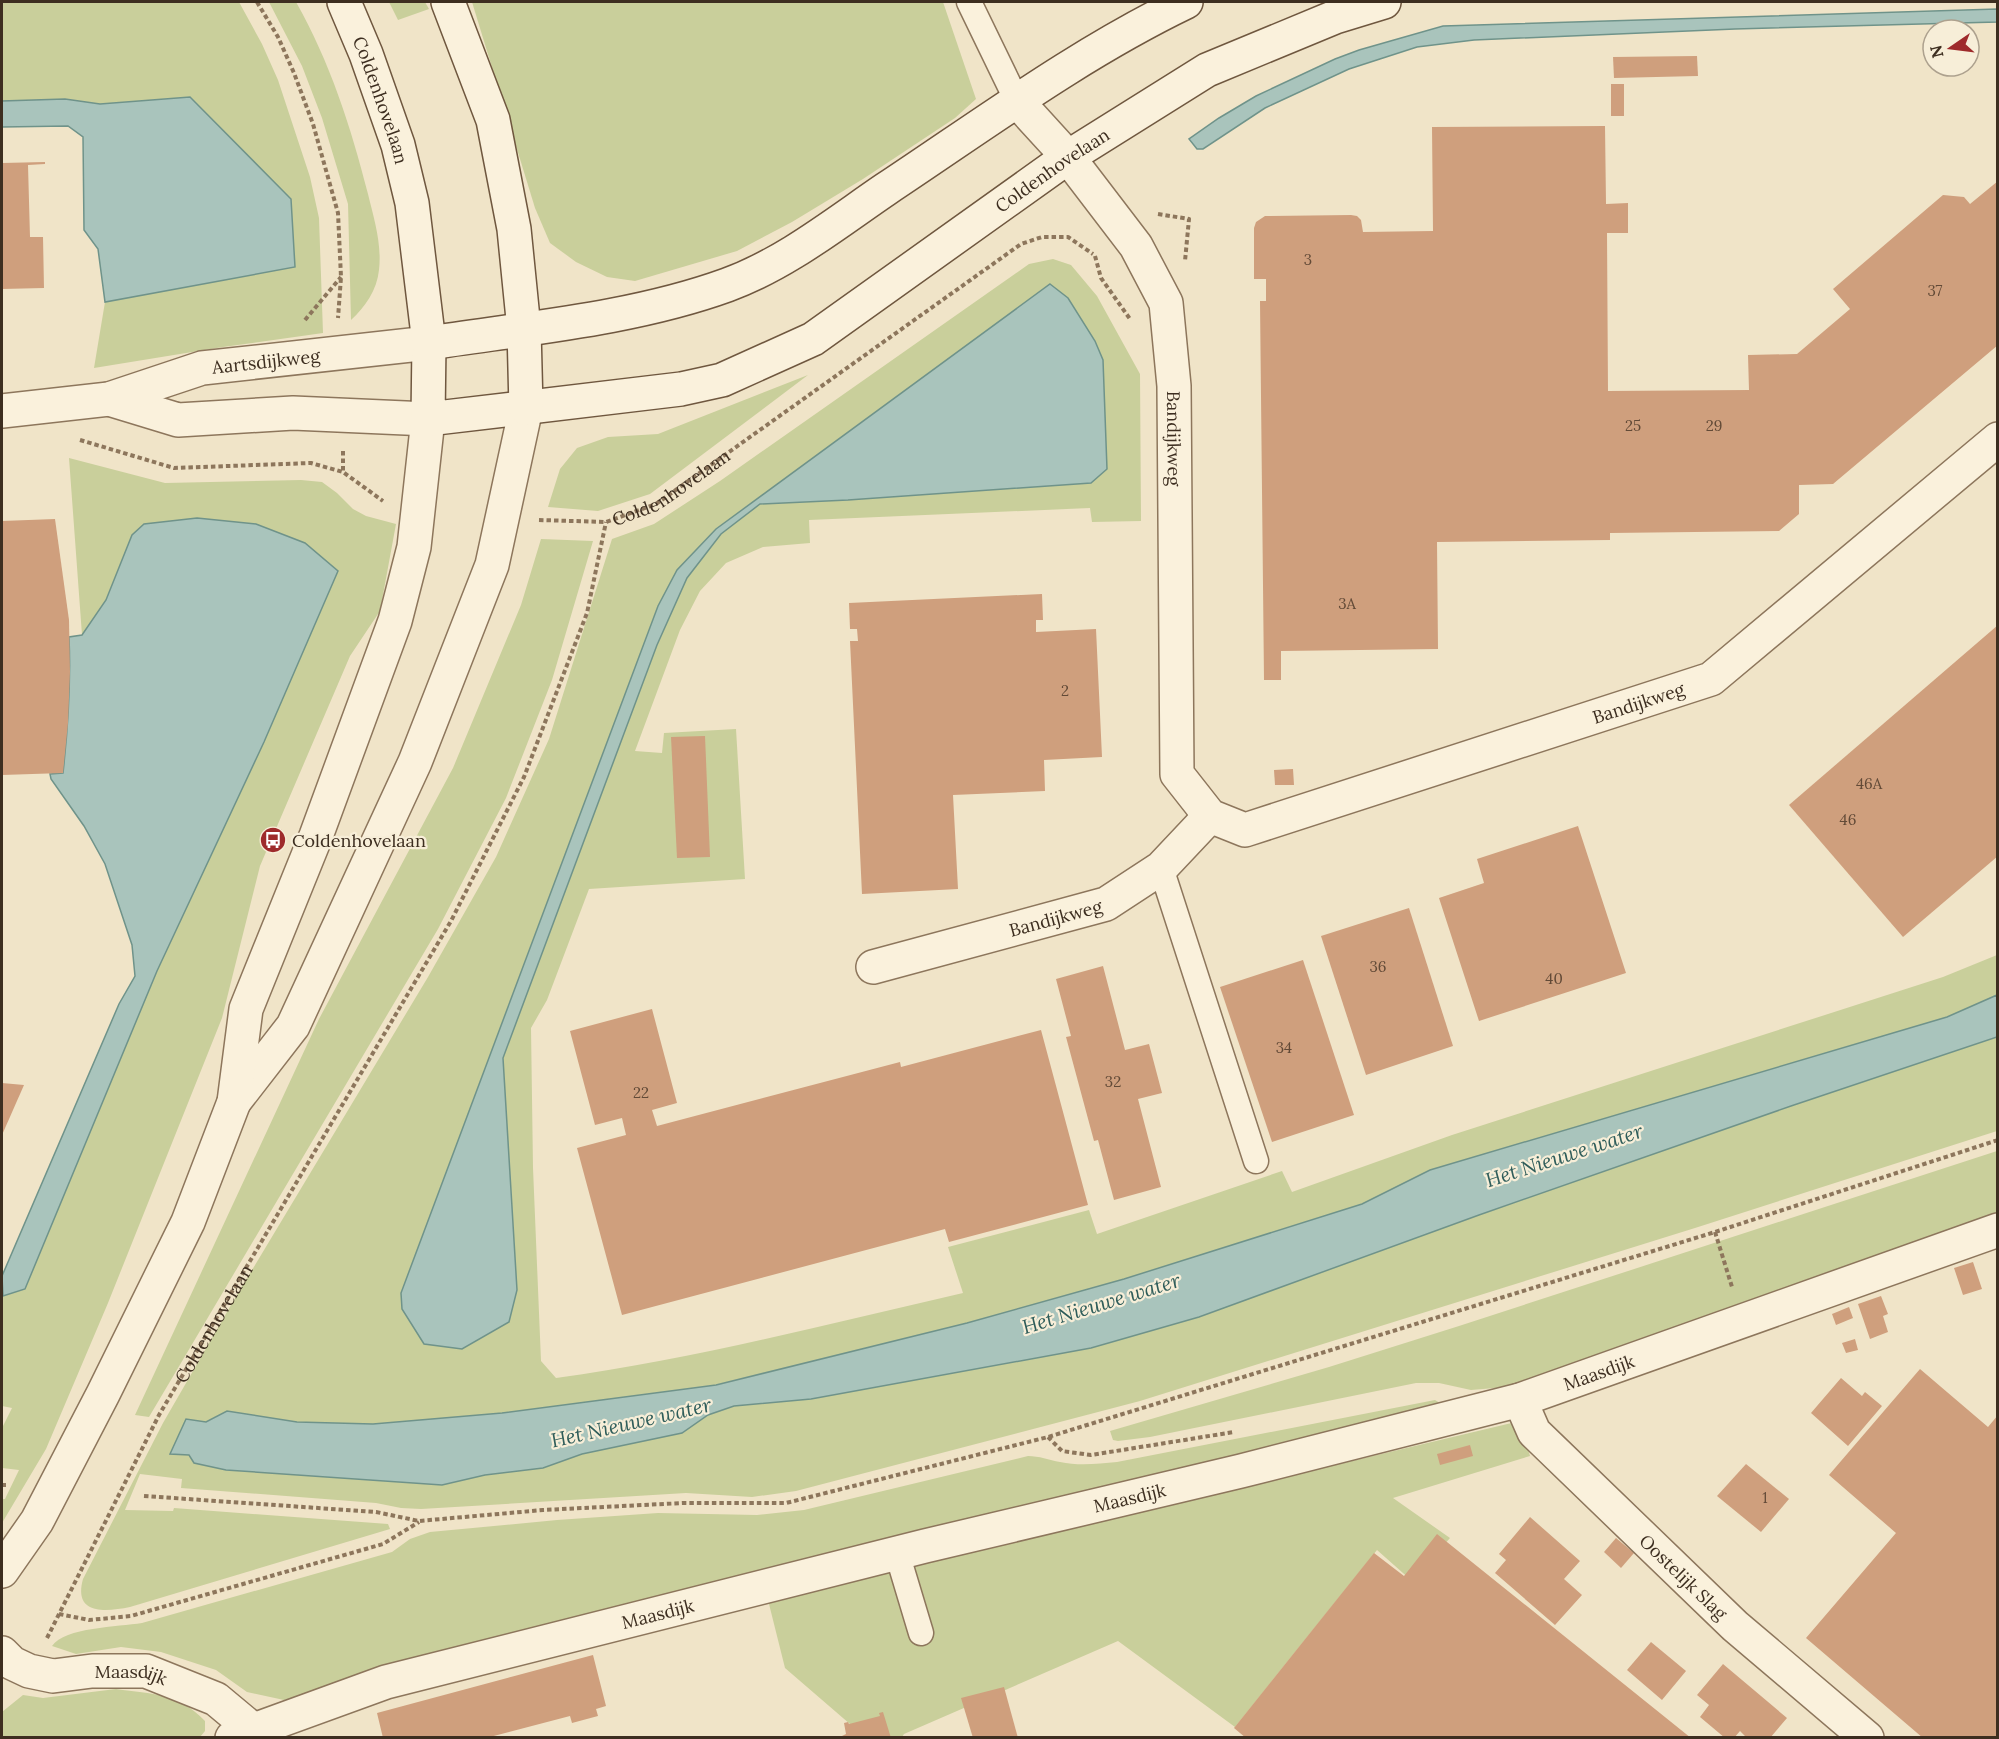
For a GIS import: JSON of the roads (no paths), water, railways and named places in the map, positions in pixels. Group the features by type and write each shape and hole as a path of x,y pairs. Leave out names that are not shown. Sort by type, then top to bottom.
{"street":[{"name":"Coldenhovelaan","path":"2,1570 37,1521 188,1222 234,1102 246,1009 316,836 395,621 414,547 428,419 429,344 412,202 398,145 366,54 344,2"},
{"name":"Coldenhovelaan","path":"234,1102 293,1026 415,762 492,565 526,408 524,329 514,229 493,120 448,2"},
{"path":"429,344 645,309 728,285 788,256 1017,101 1140,24 1186,2"},
{"name":"Coldenhovelaan","path":"428,419 681,389 722,380 813,339 1068,156 1207,70 1335,17 1384,2"},
{"name":"Bandijkweg","path":"1017,101 1068,156 1136,246 1166,303 1174,386 1177,774 1210,816 1245,830 1711,679 1998,439"},
{"name":"Aartsdijkweg","path":"2,411 109,399 202,368 429,344"},
{"name":"Aartsdijkweg","path":"109,399 178,420 293,413 428,419"},
{"name":"Bandijkweg","path":"873,967 1106,904 1161,868 1210,816"},
{"name":"Maasdijk","path":"2,1653 12,1663 53,1676 92,1671 146,1671 216,1699 253,1735 386,1682 897,1553 1241,1471 1520,1400 1998,1230"},
{"name":"Oostelijk Slag","path":"1520,1400 1534,1432 1735,1626 1867,1737"}],"lane":[{"path":"969,2 1017,101"},
{"path":"1161,868 1256,1161"},
{"path":"897,1553 921,1633"}],"water":[{"path":"1997,9 1997,22 1981,22 1981,18 1921,18 1921,24 1474,40 1417,47 1349,69 1265,108 1203,149 1197,149 1189,139 1256,96 1335,59 1443,26"},
{"path":"190,97 291,199 295,267 105,302 98,249 84,230 83,137 68,126 2,127 2,101 65,99 100,104"},
{"path":"1050,284 1068,298 1095,341 1103,360 1107,469 1091,483 760,504 721,534 687,578 657,645 503,1058 517,1290 509,1322 462,1349 424,1344 402,1309 401,1293 658,606 677,570 716,529"},
{"path":"197,518 256,524 305,543 338,571 264,742 157,971 25,1289 3,1296 2,1276 119,1004 135,976 132,945 105,864 84,826 51,779 50,774 63,773 69,705 69,637 82,635 106,600 132,535 144,524"},
{"name":"Het Nieuwe water","path":"1997,995 1997,1037 1479,1215 1199,1317 1091,1348 811,1399 734,1406 708,1415 682,1433 582,1454 543,1468 485,1475 442,1485 226,1470 194,1463 189,1455 170,1454 186,1419 206,1422 227,1411 297,1422 373,1424 502,1413 716,1385 967,1323 1124,1279 1362,1204 1430,1170 1947,1017"}],"place":[{"name":"Coldenhovelaan","path":"273,840"}]}
